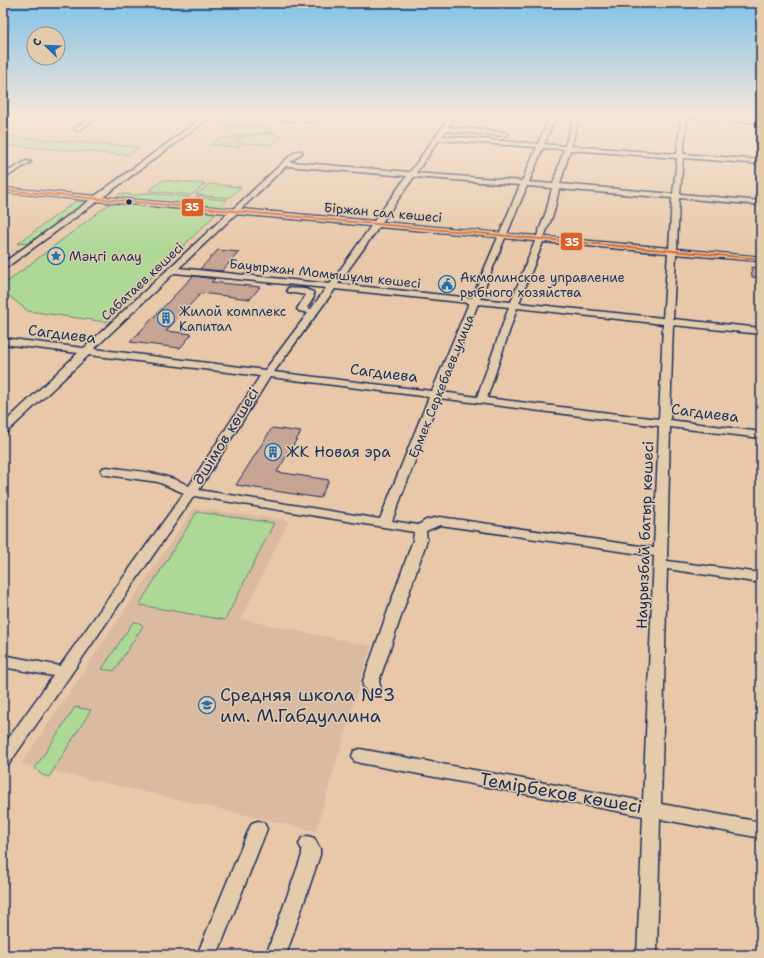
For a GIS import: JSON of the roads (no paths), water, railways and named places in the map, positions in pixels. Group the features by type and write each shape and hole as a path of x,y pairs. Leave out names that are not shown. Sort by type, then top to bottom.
{"street":[{"path":"3,267 148,161"},
{"name":"Сабатаев көшесі","path":"3,430 289,161"},
{"name":"Әшімов көшесі","path":"3,759 191,492 267,373 314,312 422,161"},
{"name":"Ермек Серкебаев улица","path":"385,523 436,395 534,161"},
{"path":"481,400 514,305 550,212 564,161"},
{"name":"Наурызбай батыр көшесі","path":"647,955 668,320 679,161"},
{"path":"3,177 28,162"},
{"path":"285,164 761,204"},
{"name":"Біржан сал көшесі","path":"3,190 761,259"},
{"path":"174,270 180,276 185,278 305,292 310,294 310,297 302,309 314,312"},
{"name":"Бауыржан Момышұлы көшесі","path":"174,270 761,330"},
{"name":"Сагдиева","path":"3,341 761,435"},
{"path":"107,471 167,480 181,485 191,492 420,529 431,523 440,521 660,558 761,578"},
{"path":"373,690 371,681 420,540 420,529"},
{"path":"3,661 63,672"},
{"name":"Темірбеков көшесі","path":"360,756 761,830"},
{"path":"207,955 258,829"},
{"path":"276,955 310,855 311,848 308,844"}],"place":[{"name":"Мәңгі алау","path":"56,256"},
{"name":"Акмолинское управление рыбного хозяйства","path":"447,284"},
{"name":"Жилой комплекс Капитал","path":"166,318"},
{"name":"ЖК Новая эра","path":"273,452"},
{"name":"Средняя школа №3 им. М.Габдуллина","path":"207,705"}]}
